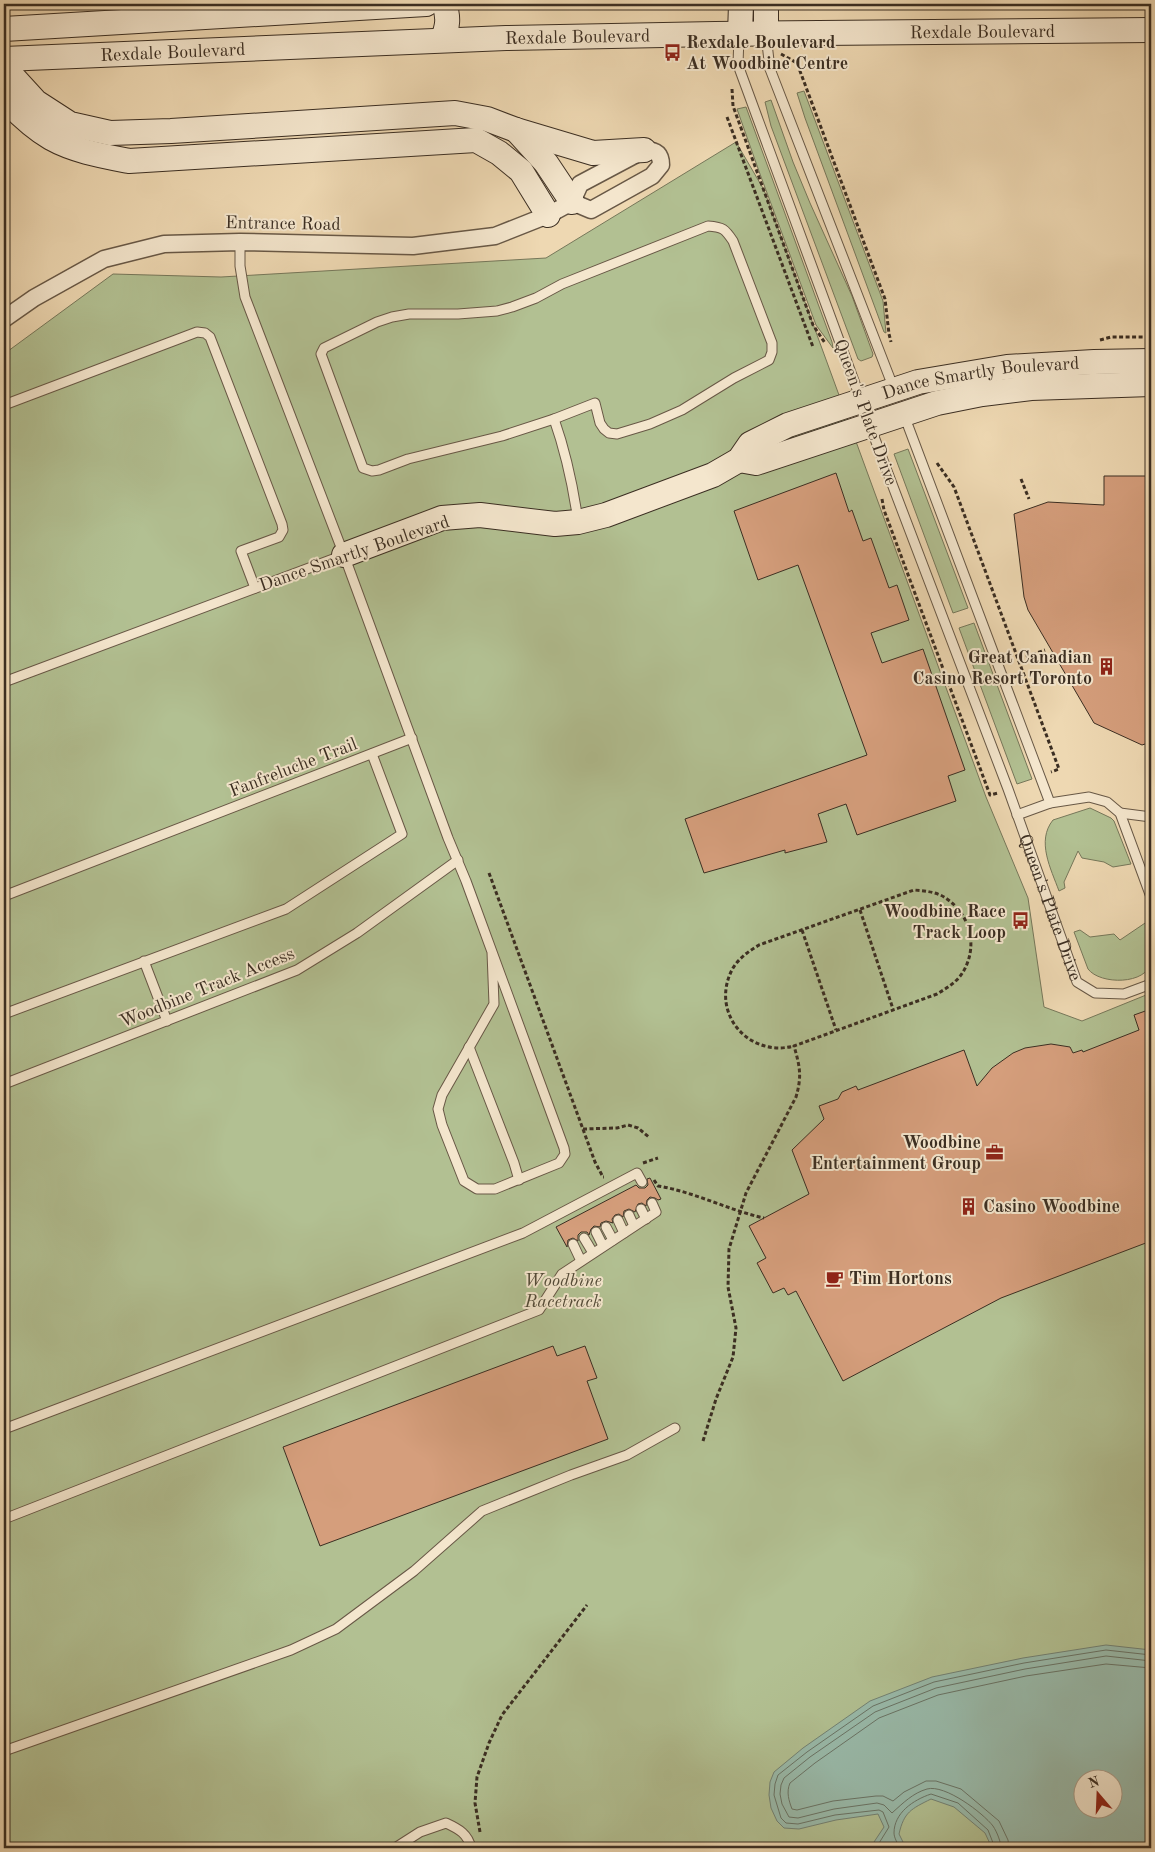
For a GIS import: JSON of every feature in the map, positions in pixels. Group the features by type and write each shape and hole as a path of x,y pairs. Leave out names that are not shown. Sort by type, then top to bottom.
{"main road":[{"name":"Rexdale Boulevard","path":"6,29 426,4"},
{"path":"442,40 447,30 448,21 444,4"},
{"name":"Queen's Plate Drive","path":"740,34 741,4"},
{"name":"Queen's Plate Drive","path":"766,4 767,40"},
{"name":"Rexdale Boulevard","path":"4,58 442,40 740,34 767,40 1151,30"},
{"path":"4,66 36,102 43,107 70,124 110,133 455,114 487,119 516,130 593,153 644,150"},
{"path":"4,98 16,111 51,138 88,153 129,161 476,140 499,153 521,171 548,215"},
{"path":"516,130 546,163 572,202"},
{"name":"Dance Smartly Boulevard","path":"899,402 918,382 1008,367 1151,361"},
{"name":"Dance Smartly Boulevard","path":"344,555 442,518 480,515 555,524 578,522 645,501 713,475 739,460 756,463 866,413 899,402 937,403 982,394 1031,388 1151,384"}],"street":[{"name":"Entrance Road","path":"4,319 34,298 104,259 164,244 240,242 413,246 495,236 548,215 572,202 580,184 644,150"},
{"path":"572,202 591,210 652,176 659,169 661,159 652,150 644,150"}],"lane":[{"name":"Queen's Plate Drive","path":"740,34 738,65 866,413 1008,789 1077,982 1095,993 1124,994 1151,984"},
{"name":"Queen's Plate Drive","path":"767,40 770,69 899,402 1050,803"},
{"path":"708,226 726,230 733,241 772,342 772,352 769,360 734,378 682,410 650,424 617,434 609,433 604,429 595,403 554,419 502,436 408,459 379,470 367,471 363,468 360,461 321,354 324,348 330,344 392,317 409,314 458,314 512,308 562,284 698,229 708,226"},
{"path":"240,242 240,266 245,297 344,555 448,838 458,860 492,952 565,1154 559,1163 518,1180 495,1189 477,1189 464,1181 442,1125 438,1109 442,1095 494,1004 492,952"},
{"path":"4,405 197,332 205,333 210,337 282,524 283,530 279,536 241,551 255,588"},
{"path":"554,419 572,483 578,522"},
{"name":"Dance Smartly Boulevard","path":"4,682 344,555"},
{"name":"Fanfreluche Trail","path":"4,896 412,738"},
{"path":"4,1014 286,908 402,834 372,754"},
{"name":"Queen's Plate Drive","path":"1017,815 1050,803 1089,797 1106,802 1120,813"},
{"path":"1151,817 1120,813 1151,897"},
{"name":"Woodbine Track Access","path":"4,1084 298,970 357,933 458,860"},
{"path":"144,961 167,1021"},
{"path":"469,1047 518,1180"},
{"path":"636,1170 642,1182"},
{"path":"4,1429 560,1219 571,1213 581,1202 603,1191 616,1190 627,1184 636,1170"},
{"path":"603,1191 608,1200"},
{"path":"591,1197 596,1206"},
{"path":"581,1202 585,1212"},
{"path":"4,1519 539,1310 562,1274 656,1212 652,1203"},
{"path":"641,1209 646,1219"},
{"path":"628,1215 634,1226"},
{"path":"618,1220 624,1233"},
{"path":"606,1227 613,1240"},
{"path":"596,1232 603,1246"},
{"path":"584,1238 593,1253"},
{"path":"572,1244 581,1261"},
{"path":"4,1751 292,1650 336,1629 414,1571 482,1511 627,1455 676,1428"},
{"path":"395,1848 420,1832 446,1824 463,1831 471,1848"}],"path":[{"path":"767,40 796,63 884,299 892,342"},
{"path":"738,65 732,82 733,106 812,324 828,346"},
{"path":"727,117 813,347"},
{"path":"932,456 954,487 1059,769 1040,776"},
{"path":"1022,479 1029,499"},
{"path":"882,492 884,510 990,795 1008,789"},
{"path":"1026,657 1044,650"},
{"path":"488,873 583,1129 603,1177 611,1174"},
{"path":"914,890 931,892 947,898 959,910 968,924 971,941 970,958 963,973 951,985 937,994 783,1049 766,1048 751,1041 738,1030 729,1016 725,999 727,982 734,967 745,954 759,945 860,910 914,890"},
{"path":"860,910 893,1010"},
{"path":"802,930 836,1030"},
{"path":"703,1441 716,1398 733,1357 736,1328 728,1287 729,1249 746,1193 796,1097 800,1082 800,1067 794,1046"},
{"path":"583,1129 617,1128 628,1124 638,1128 650,1138"},
{"path":"636,1170 643,1163 658,1158"},
{"path":"643,1163 648,1171"},
{"path":"653,1179 658,1186 674,1189 740,1212 764,1218"},
{"path":"483,1840 475,1802 477,1777 489,1743 502,1715 587,1605"}],"green space":[{"path":"804,91 883,301 886,333 884,332 805,118 797,93"},
{"path":"771,100 793,162 852,296 873,354 872,357 861,361 858,359 771,126 765,102"},
{"path":"746,107 833,348 816,325 760,174 737,109"},
{"name":"Woodbine Racetrack","path":"736,142 764,190 986,797 1028,898 1044,1007 1082,1021 1151,993 1151,1848 4,1848 4,354 113,274 221,277 546,258"},
{"path":"908,449 968,608 953,613 894,454"},
{"path":"974,623 1032,779 1017,784 959,628"},
{"path":"1090,808 1114,821 1131,864 1113,867 1104,862 1082,858 1078,851 1064,882 1065,888 1059,891 1049,864 1045,846 1048,828 1053,820"},
{"path":"1151,919 1152,957 1148,970 1132,979 1112,980 1102,978 1088,969 1074,932 1080,930 1090,937 1114,934 1120,940"}],"water":[{"path":"1106,1645 1151,1650 1151,1848 992,1848 985,1833 954,1807 931,1799 909,1812 903,1821 899,1834 906,1848 870,1848 884,1827 878,1814 836,1820 799,1829 784,1828 777,1821 771,1808 770,1782 774,1772 803,1748 870,1701 932,1677 1023,1658"}],"building":[{"path":"836,473 849,512 852,510 863,541 871,538 889,588 897,585 909,620 871,633 882,663 923,649 965,770 948,776 956,801 857,835 846,804 818,814 827,842 785,853 785,850 704,873 685,819 867,755 798,565 758,580 734,511"},
{"name":"Great Canadian Casino Resort Toronto","path":"1104,476 1151,476 1151,742 1142,745 1094,723 1028,610 1024,597 1014,514 1048,502 1104,505"},
{"name":"Casino Woodbine","path":"1151,1009 1151,1241 1001,1298 843,1381 796,1291 788,1295 784,1288 773,1293 757,1263 766,1258 749,1226 809,1194 792,1150 824,1119 819,1106 838,1099 842,1092 856,1086 858,1090 964,1050 977,1086 992,1068 1013,1053 1025,1048 1051,1044 1070,1047 1073,1053 1082,1050 1083,1052 1139,1030 1134,1015"},
{"path":"650,1178 661,1199 658,1200 650,1197 647,1200 646,1206 642,1203 638,1204 635,1212 629,1209 624,1211 623,1217 619,1214 615,1215 612,1219 613,1223 606,1221 601,1223 600,1227 594,1226 589,1235 587,1232 581,1232 578,1235 578,1241 573,1238 568,1240 567,1247 556,1227 636,1185 639,1188 645,1188 648,1185 647,1179"},
{"name":"Woodbine Racetrack","path":"553,1346 557,1356 585,1346 597,1378 587,1381 608,1439 320,1546 283,1447"}],"place":[{"name":"Rexdale Boulevard At Woodbine Centre","path":"672,52"},
{"name":"Great Canadian Casino Resort Toronto","path":"1106,667"},
{"name":"Woodbine Race Track Loop","path":"1020,921"},
{"name":"Woodbine Entertainment Group","path":"995,1152"},
{"name":"Casino Woodbine","path":"969,1206"},
{"name":"Tim Hortons","path":"835,1278"}]}
